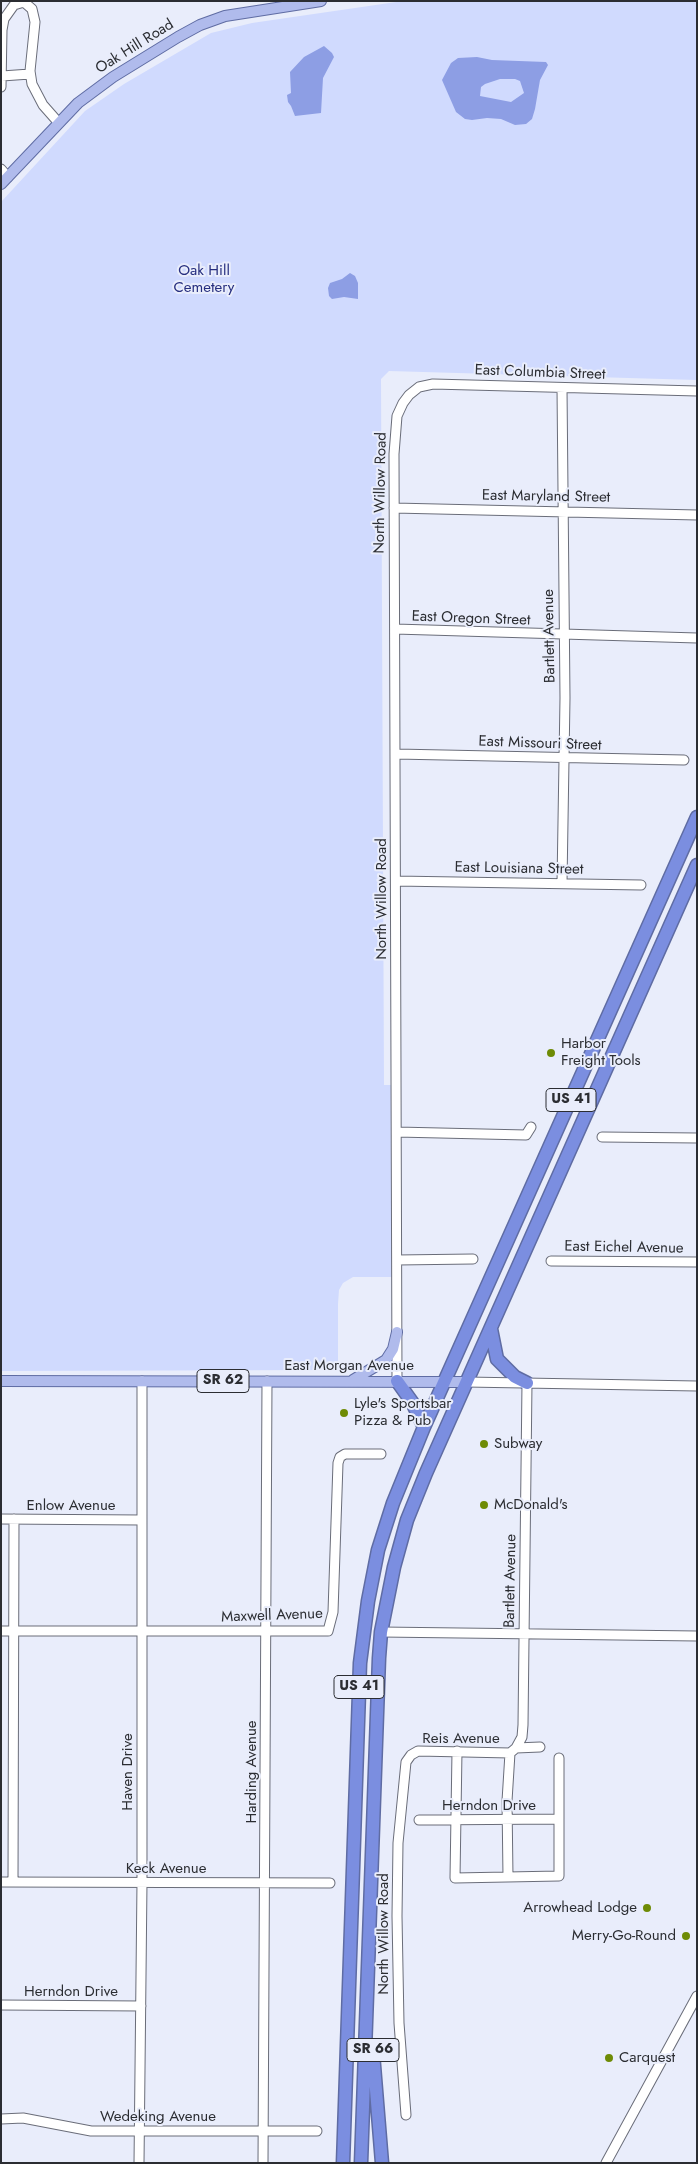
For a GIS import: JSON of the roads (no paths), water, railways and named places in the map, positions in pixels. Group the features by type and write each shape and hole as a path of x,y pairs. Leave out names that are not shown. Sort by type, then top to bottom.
{"highway":[{"name":"US 41","path":"343,2163 361,1648 372,1576 385,1524 424,1427 697,817"},
{"name":"US 41","path":"361,2163 382,1632 394,1567 407,1520 466,1382 697,865"},
{"path":"491,1327 497,1359 510,1372 527,1383"},
{"path":"397,1381 412,1402 424,1427"},
{"name":"SR 66","path":"370,1937 375,2098 382,2163"}],"main road":[{"name":"Oak Hill Road","path":"3,176 58,122 96,89 200,25 244,12 321,1"},
{"path":"350,1381 386,1360 393,1350 397,1332"},
{"name":"East Morgan Avenue","path":"1,1381 466,1382"}],"street":[{"path":"1,87 2,30 4,19 14,5 22,2 32,9 35,22 30,74 37,96 58,122"},
{"path":"2,76 30,74"},
{"name":"East Columbia Street","path":"398,416 403,403 409,395 426,385 697,391"},
{"name":"Bartlett Avenue","path":"562,388 565,635 562,883"},
{"name":"North Willow Road","path":"397,1381 394,439 398,416"},
{"name":"East Maryland Street","path":"394,508 563,510 697,515"},
{"name":"East Oregon Street","path":"394,629 697,638"},
{"name":"East Missouri Street","path":"396,754 684,760"},
{"name":"East Louisiana Street","path":"396,881 641,885"},
{"path":"397,1132 528,1131"},
{"path":"602,1137 697,1138"},
{"path":"397,1260 473,1259"},
{"name":"East Eichel Avenue","path":"551,1261 697,1262"},
{"name":"Haven Drive","path":"138,2163 140,2131 142,1882 142,1381"},
{"name":"Harding Avenue","path":"263,2163 267,1381"},
{"name":"East Morgan Avenue","path":"466,1382 697,1386"},
{"name":"Bartlett Avenue","path":"508,1877 508,1819 513,1750 522,1737 523,1725 527,1383"},
{"name":"Maxwell Avenue","path":"1,1631 328,1631 333,1612 338,1463 340,1457 345,1454 381,1454"},
{"name":"Enlow Avenue","path":"1,1519 141,1520"},
{"path":"13,1882 14,1519"},
{"path":"382,1632 697,1636"},
{"name":"Reis Avenue","path":"411,1755 418,1751 540,1748"},
{"path":"457,1751 455,1878 558,1876 559,1758"},
{"name":"North Willow Road","path":"406,2115 399,2023 398,1843 406,1762 411,1755"},
{"name":"Herndon Drive","path":"419,1820 559,1819"},
{"name":"Keck Avenue","path":"1,1882 330,1883"},
{"path":"606,2163 697,1996"},
{"name":"Herndon Drive","path":"1,2006 141,2006"},
{"name":"Wedeking Avenue","path":"1,2119 23,2118 91,2131 317,2131"}],"water":[{"path":"324,46 334,57 323,78 321,113 295,116 288,102 287,95 291,93 290,72 304,57"},
{"path":"477,57 492,60 546,62 548,65 540,80 532,119 526,124 515,125 501,119 465,119 456,112 442,80 451,63 458,58","holes":["500,79 520,81 524,93 511,102 480,96 481,87 485,84"]},
{"path":"350,273 355,276 358,283 358,299 344,297 332,299 329,296 328,288 330,283 342,279"}],"place":[{"name":"Harbor Freight Tools","path":"551,1053"},
{"name":"Lyle's Sportsbar Pizza & Pub","path":"344,1413"},
{"name":"Subway","path":"484,1444"},
{"name":"McDonald's","path":"484,1505"},
{"name":"Arrowhead Lodge","path":"647,1908"},
{"name":"Merry-Go-Round","path":"686,1936"},
{"name":"Carquest","path":"609,2058"}],"park label":[{"name":"Oak Hill Cemetery","path":"204,280"}]}
